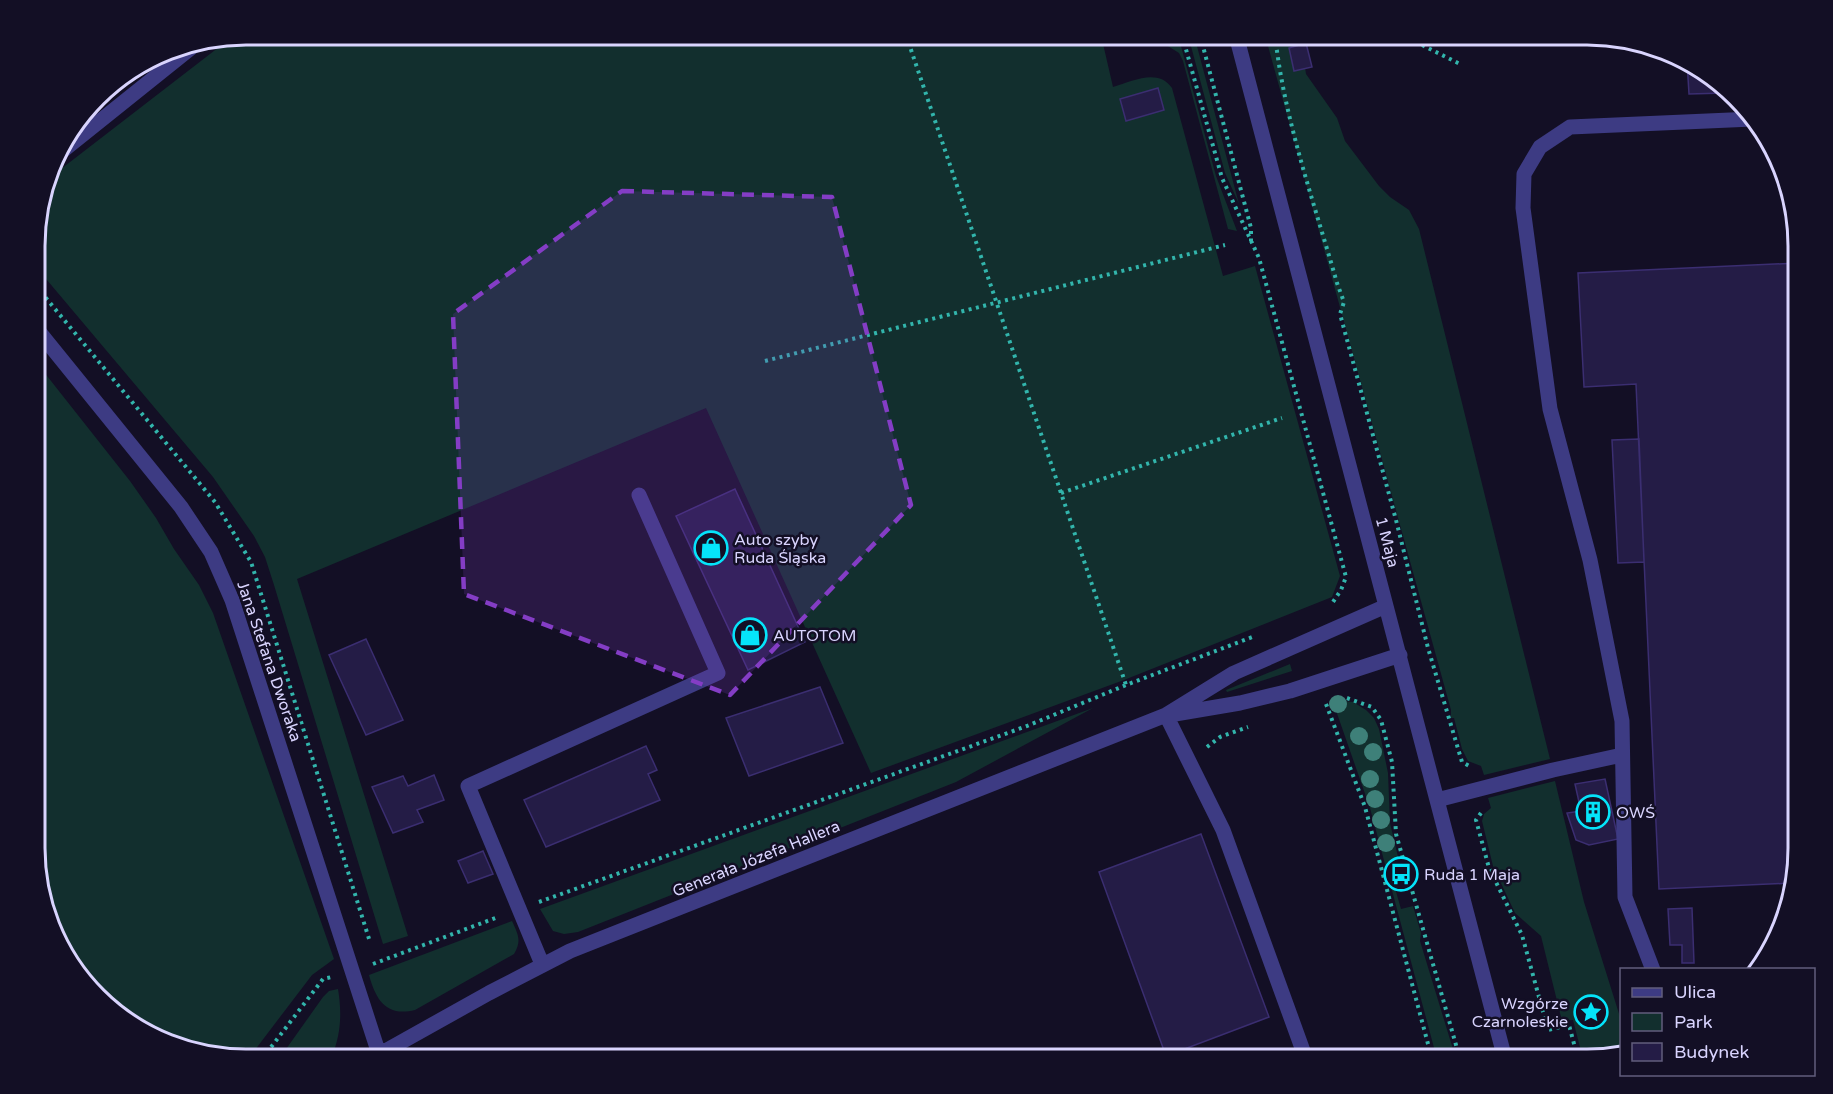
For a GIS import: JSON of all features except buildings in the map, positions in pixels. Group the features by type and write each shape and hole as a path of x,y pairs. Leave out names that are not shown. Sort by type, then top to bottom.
{"street":[{"name":"1 Maja","path":"1239,45 1502,1049"},
{"path":"75,141 181,56"},
{"path":"1653,968 1625,897 1622,721 1590,560 1550,409 1523,208 1524,174 1540,147 1570,127 1743,119"},
{"name":"Jana Stefana Dworaka","path":"45,339 181,507 211,552 235,611 372,1049"},
{"path":"542,964 468,786 718,673 639,495"},
{"name":"Generała Józefa Hallera","path":"389,1049 542,964 570,951 1166,715 1234,673 1386,606"},
{"name":"Generała Józefa Hallera","path":"1166,715 1240,703 1290,690 1400,655"},
{"path":"1166,715 1223,830 1302,1049"},
{"path":"1437,800 1622,755"}],"path":[{"path":"910,45 1126,685"},
{"path":"1185,45 1222,178 1259,258 1346,577 1334,602 1324,606"},
{"path":"1203,45 1251,228 1251,241"},
{"path":"1276,45 1292,124 1344,302 1340,314 1428,648 1462,762 1478,771 1486,806 1476,820 1489,868 1522,935 1548,1030 1569,1025 1575,1049"},
{"path":"1423,45 1462,65"},
{"path":"765,361 1225,245"},
{"path":"1061,493 1282,418"},
{"path":"792,811 1027,726 1263,632"},
{"path":"1340,697 1356,700 1372,707 1381,720 1392,762 1396,834 1457,1049"},
{"path":"1332,699 1325,702 1365,807 1429,1049"},
{"path":"1205,753 1209,744 1220,737 1252,726"}],"highlighted area":[{"path":"622,191 832,197 911,505 730,695 464,594 453,314"}],"green space":[{"path":"246,45 1103,45 1113,87 1152,77 1166,82 1172,88 1223,276 1255,266 1340,576 1332,597 1124,680 871,773 706,408 297,579 408,936 383,944 265,557 254,536 213,477 45,278 47,220 52,194 61,169 220,47"},
{"path":"1166,45 1181,45 1216,176 1237,231 1228,229 1179,53"},
{"path":"1191,45 1197,45 1239,204 1225,173"},
{"path":"1268,45 1302,45 1306,74 1337,118 1345,141 1379,186 1409,210 1419,229 1550,759 1484,775 1481,766 1468,761 1462,749 1454,718 1451,718 1451,710"},
{"path":"45,373 130,481 156,518 199,585 213,613 334,959 312,975 256,1049 220,1047 194,1042 169,1034 124,1008 86,970 60,925 52,900 45,848"},
{"path":"1290,664 1292,671 1227,692 1226,690"},
{"path":"1333,702 1353,702 1374,718 1379,729 1388,773 1390,823 1403,878 1393,881 1401,909 1413,906 1421,933 1420,941 1453,1049 1434,1049 1370,808"},
{"path":"1093,708 956,782 578,932 564,934 553,931 540,909"},
{"path":"1555,781 1584,902 1620,1017 1620,1046 1580,1049 1573,1020 1562,1021 1541,936 1515,913 1493,866 1482,821 1484,814 1491,808 1488,798"},
{"path":"512,921 518,938 514,954 415,1010 405,1012 390,1009 384,1005 375,992 369,975"},
{"path":"338,989 340,1006 340,1023 334,1049 286,1049 323,997 329,991"}],"place":[{"name":"Auto szyby Ruda Śląska","path":"711,548"},
{"name":"AUTOTOM","path":"750,635"},
{"name":"OWŚ","path":"1593,812"},
{"name":"Ruda 1 Maja","path":"1401,874"},
{"name":"Wzgórze Czarnoleskie","path":"1591,1012"}]}
